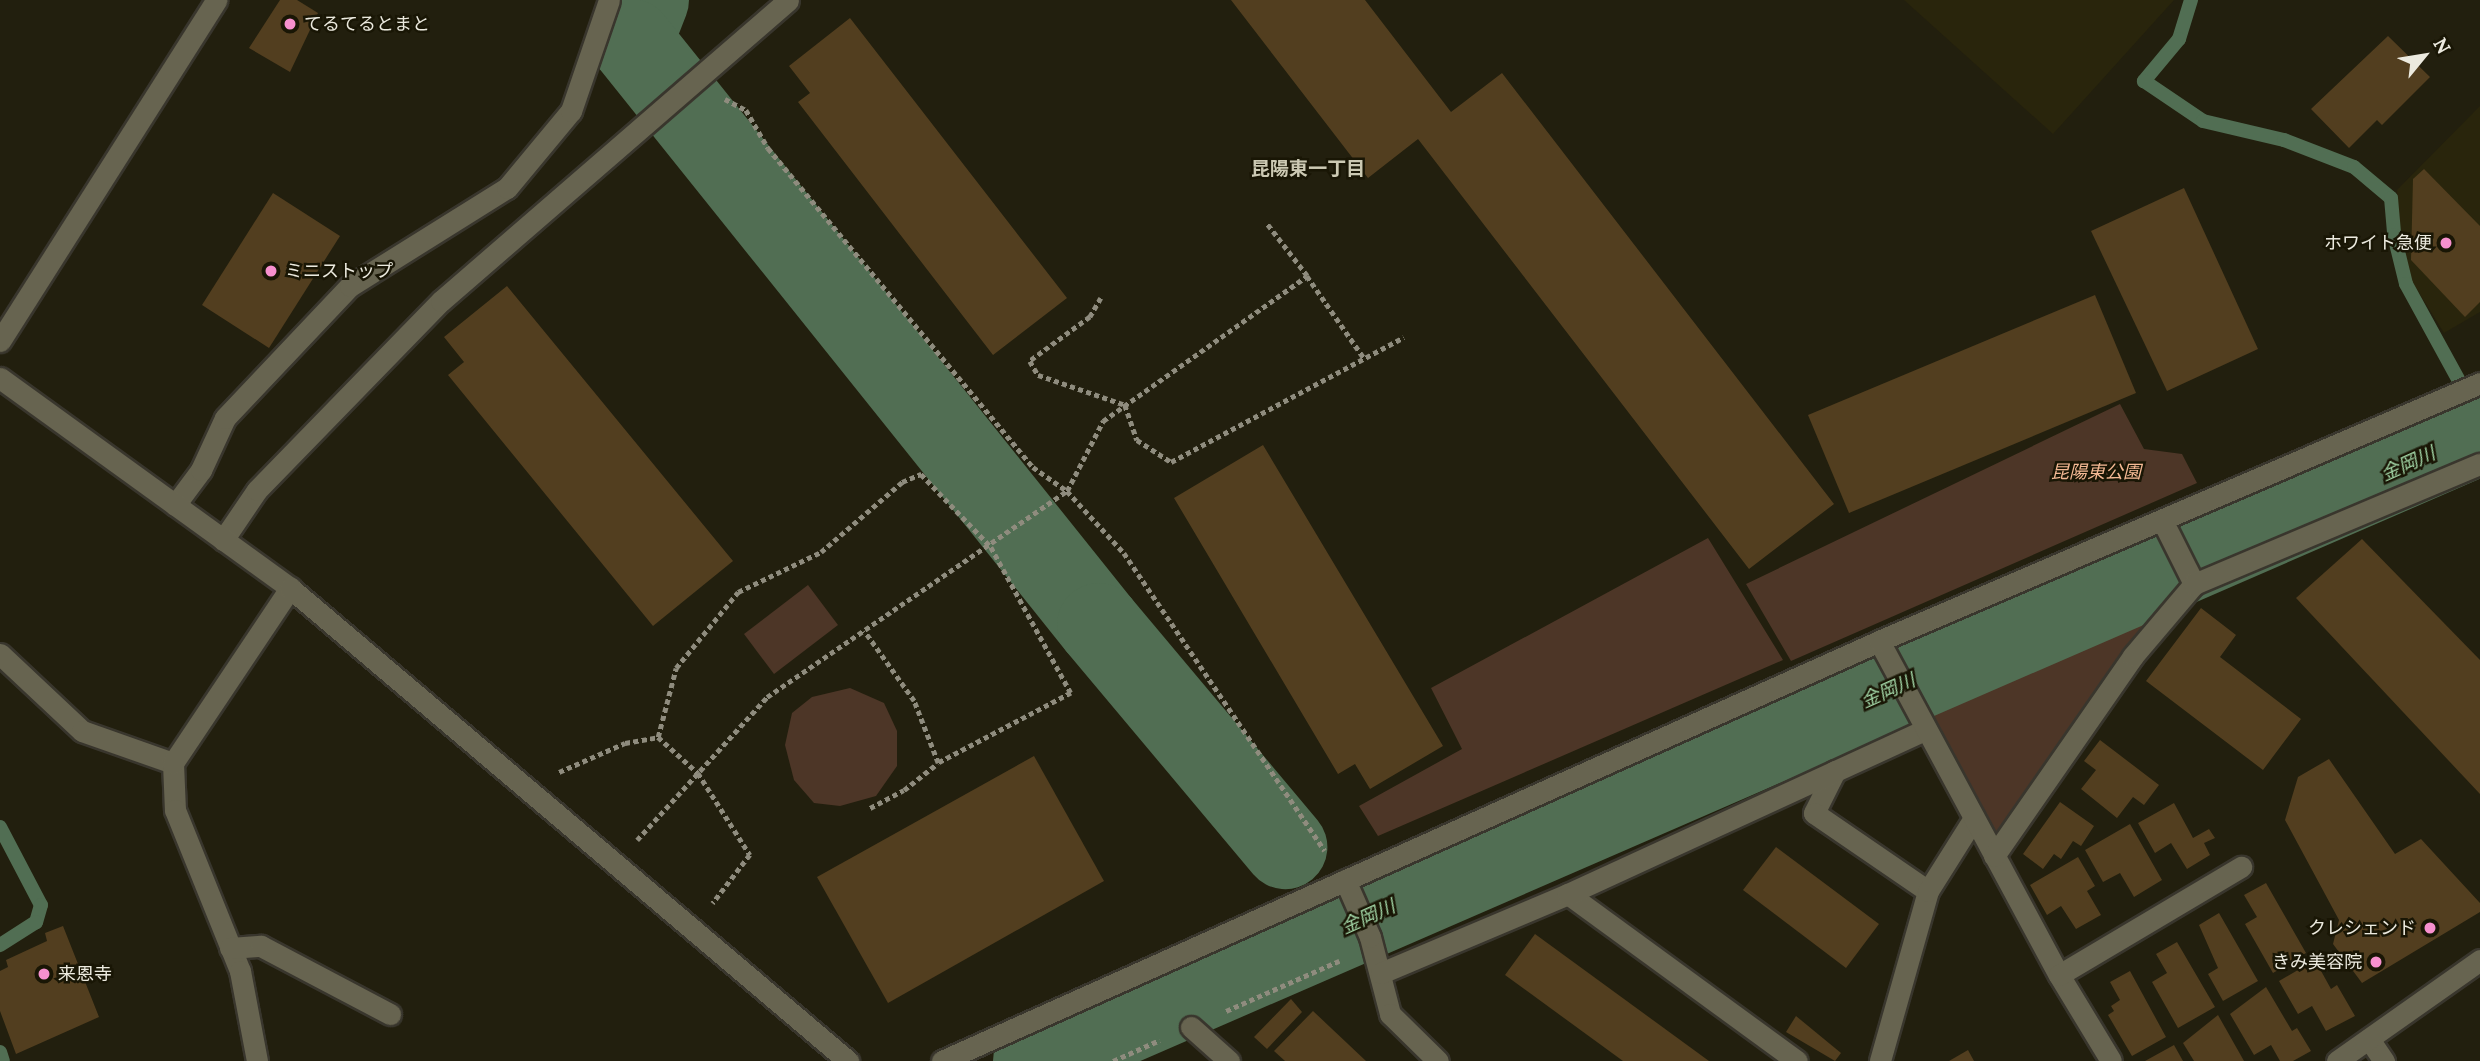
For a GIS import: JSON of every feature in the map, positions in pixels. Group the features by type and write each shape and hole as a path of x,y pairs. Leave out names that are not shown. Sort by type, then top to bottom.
{"street":[{"path":"0,341 216,0"},
{"path":"175,505 201,470 225,418 350,286 507,188 571,111 609,0"},
{"path":"223,540 257,490 441,301 788,0"},
{"path":"0,377 290,588 848,1061"},
{"path":"942,1061 1879,641 2480,383"},
{"path":"1994,856 2133,656 2194,584 2480,464"},
{"path":"2162,520 2194,584"},
{"path":"257,1061 240,971 175,810 173,763 290,588"},
{"path":"1879,641 2059,975 2110,1061"},
{"path":"0,654 82,731 173,763"},
{"path":"1381,973 1568,894 1926,729"},
{"path":"1835,771 1814,813 1928,891"},
{"path":"1880,1061 1928,891 1974,818"},
{"path":"2059,975 2241,867"},
{"path":"1345,880 1372,941 1390,1014 1438,1061"},
{"path":"1568,894 1797,1061"},
{"path":"230,948 261,946 390,1014"},
{"path":"2337,1061 2480,960"},
{"path":"1191,1027 1229,1061"},
{"path":"2369,1039 2384,1061"}],"path":[{"path":"690,83 746,110 768,148 1033,467 1067,491 1124,553 1345,880"},
{"path":"1268,224 1364,358"},
{"path":"616,863 767,697 991,547 1067,491 1103,421 1307,276"},
{"path":"1101,298 1090,317 1030,361 1038,375 1125,405"},
{"path":"1125,405 1137,440 1171,462 1404,337"},
{"path":"658,737 676,668 738,592 821,552 902,482 921,474 991,547 1071,693 938,763 904,790 870,808"},
{"path":"864,631 914,701 938,763"},
{"path":"658,737 698,773 750,855 694,929"},
{"path":"526,786 625,743 658,737"},
{"path":"1113,1061 1372,941"}],"shaded area":[{"path":"1904,0 2174,0 2053,134"},
{"path":"2480,106 2480,312 2444,333 2411,280 2402,252 2397,190"}],"green space":[{"name":"昆陽東公園","path":"2120,404 2144,449 2182,454 2197,483 1791,661 1746,584"},
{"path":"1708,538 1783,660 1378,836 1359,806 1462,749 1431,688"},
{"path":"808,585 838,625 774,674 744,634"},
{"path":"2156,606 2160,609 1997,839 1927,707"},
{"path":"850,688 884,703 897,731 897,766 876,796 840,806 814,803 794,780 785,745 792,713 812,697"}],"building":[{"path":"280,0 297,0 318,13 290,72 249,48"},
{"path":"1231,0 1365,0 1451,112 1502,73 1834,504 1749,569 1418,139 1368,178"},
{"path":"850,18 1067,298 993,355 798,102 810,93 789,66"},
{"path":"2388,36 2430,77 2382,125 2377,120 2349,148 2311,109"},
{"name":"ホワイト急便","path":"2424,169 2480,226 2480,302 2465,317 2411,260 2413,179"},
{"path":"2184,188 2258,349 2167,391 2091,231"},
{"name":"ミニストップ","path":"273,193 340,236 269,348 202,305"},
{"path":"507,286 733,561 653,626 448,375 464,362 444,337"},
{"path":"2095,295 2136,393 1849,513 1808,415"},
{"path":"1263,445 1443,746 1370,789 1355,764 1338,774 1174,498"},
{"path":"2362,539 2480,660 2480,794 2296,598"},
{"path":"2201,608 2236,635 2220,657 2301,719 2263,770 2146,681"},
{"path":"2100,740 2159,785 2144,805 2133,797 2117,818 2081,789 2096,770 2084,761"},
{"path":"1034,756 1104,881 888,1003 817,877"},
{"path":"2329,759 2395,854 2421,839 2480,903 2480,912 2362,983 2333,944 2339,920 2285,820 2298,777"},
{"path":"2060,802 2094,826 2081,846 2073,841 2061,859 2054,854 2043,869 2023,854"},
{"path":"2174,803 2193,838 2209,829 2215,838 2204,843 2210,855 2187,869 2171,843 2155,853 2138,823"},
{"path":"2130,824 2162,880 2134,897 2120,873 2103,882 2085,850"},
{"path":"1776,847 1879,924 1846,968 1743,890"},
{"path":"2078,857 2095,886 2087,891 2101,915 2076,929 2061,906 2047,915 2030,885"},
{"path":"2266,883 2306,953 2273,973 2245,924 2257,917 2244,895"},
{"path":"2219,913 2258,981 2223,1001 2208,974 2218,968 2199,925"},
{"path":"63,926 99,1017 16,1054 0,1011 0,971 8,967 6,960 47,941 45,933"},
{"path":"1535,934 1709,1061 1623,1061 1505,975"},
{"path":"2177,942 2215,1007 2178,1028 2152,982 2167,973 2156,954"},
{"path":"2315,960 2331,989 2337,985 2355,1016 2326,1031 2312,1006 2298,1014 2279,981"},
{"path":"2130,971 2166,1037 2132,1056 2108,1015 2114,1011 2111,1006 2120,1000 2110,982"},
{"path":"2266,987 2292,1031 2297,1028 2311,1051 2293,1061 2280,1061 2271,1045 2254,1055 2230,1014"},
{"path":"1291,999 1302,1012 1267,1049 1254,1037"},
{"path":"1313,1011 1366,1061 1285,1061 1274,1051"},
{"path":"2218,1015 2244,1061 2194,1061 2183,1043"},
{"path":"1796,1016 1841,1053 1835,1061 1786,1032"},
{"path":"2174,1045 2183,1061 2145,1061"},
{"path":"1968,1050 1974,1061 1949,1061"}],"waterway":[{"path":"647,0 631,41 1099,625 1285,847"},
{"path":"2191,0 2179,39 2144,81 2203,121 2284,140 2354,167 2391,198 2394,235 2406,284 2480,419"},
{"name":"金岡川","path":"1035,1061 2480,433"},
{"path":"0,827 41,905 36,922 0,945"},
{"path":"0,1052 3,1061"}],"place":[{"name":"てるてるとまと","path":"290,24"},
{"name":"ホワイト急便","path":"2446,243"},
{"name":"ミニストップ","path":"271,271"},
{"name":"クレシェンド","path":"2430,928"},
{"name":"きみ美容院","path":"2376,962"},
{"name":"来恩寺","path":"44,974"}],"district":[{"name":"昆陽東一丁目","path":"1308,169"}]}
